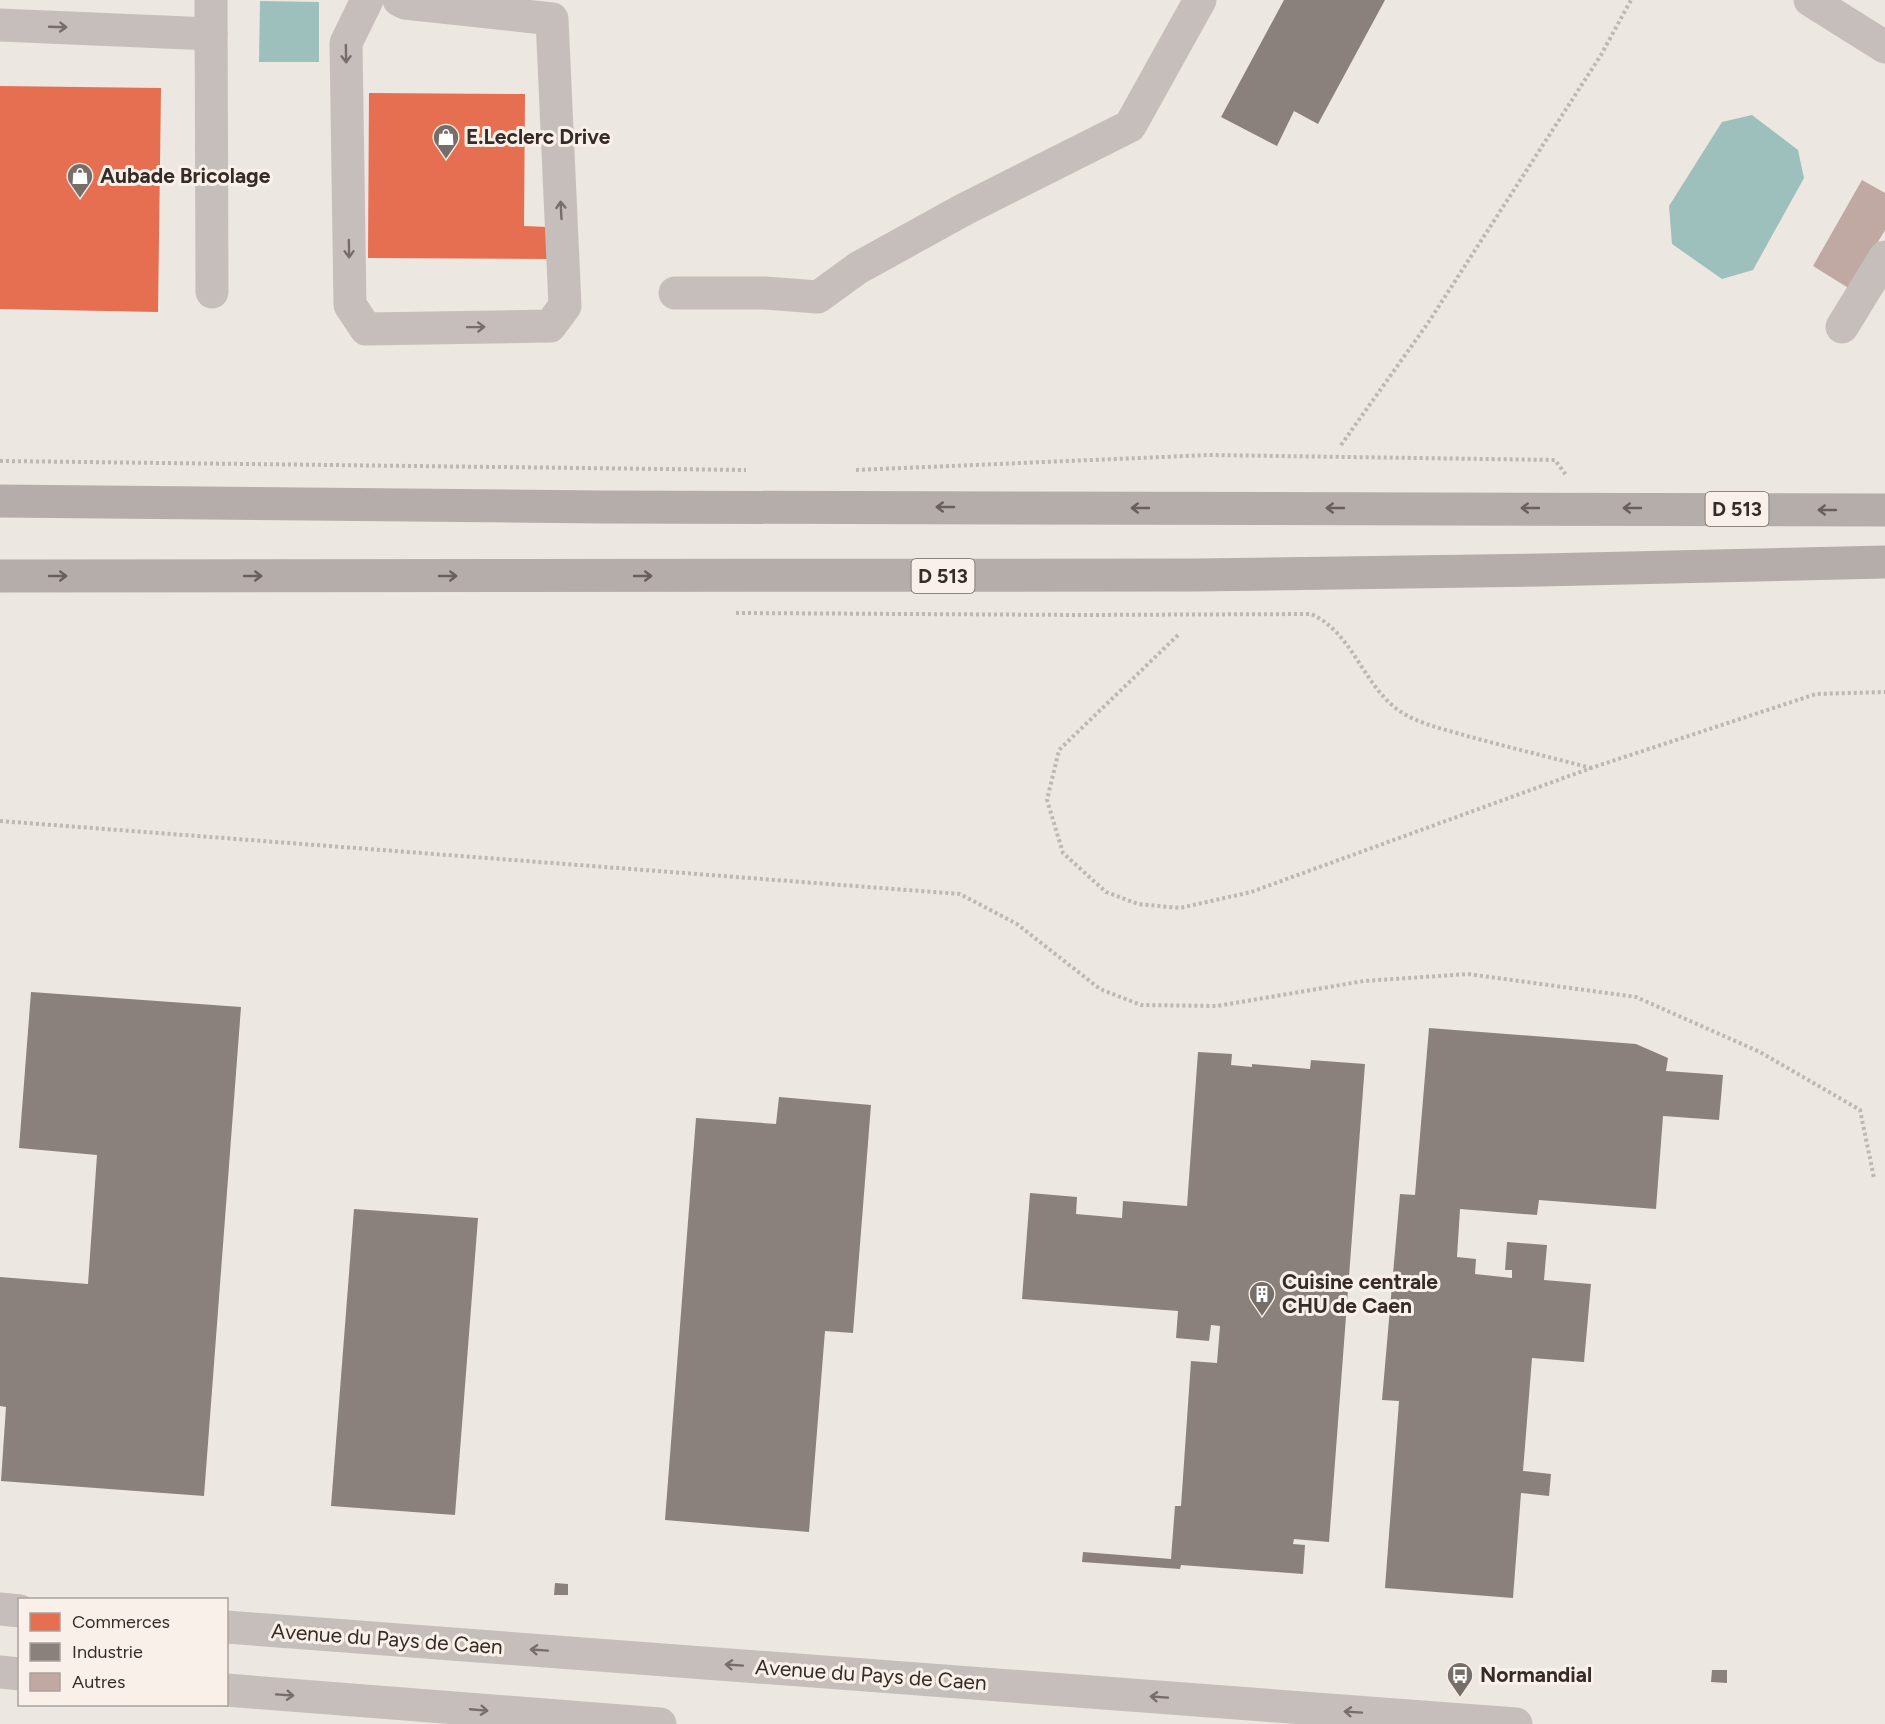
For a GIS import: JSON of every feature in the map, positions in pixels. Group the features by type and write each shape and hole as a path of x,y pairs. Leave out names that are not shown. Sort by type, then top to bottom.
{"main road":[{"name":"D 513","path":"0,501 614,507 1885,510"},
{"name":"D 513","path":"0,576 1185,575 1885,562"}],"street":[{"path":"211,0 212,292"},
{"path":"367,0 346,43 350,305 366,329 550,326 565,306 552,19 405,3 399,0"},
{"path":"675,293 818,297 858,268 963,210 1130,126 1200,0"},
{"path":"1810,0 1885,47"},
{"path":"0,25 211,34"},
{"path":"1842,327 1885,257"},
{"path":"0,1610 18,1611"},
{"name":"Avenue du Pays de Caen","path":"228,1627 1516,1724"},
{"path":"0,1672 18,1674"},
{"path":"228,1690 660,1724"}],"path":[{"path":"1341,445 1434,313 1601,55 1630,0"},
{"path":"852,471 1209,454 1556,460 1588,508"},
{"path":"0,461 757,470"},
{"path":"731,613 1311,614 1320,618 1350,649 1378,691 1392,705 1411,718 1494,743 1591,768"},
{"path":"1178,635 1059,750 1047,800 1063,853 1106,892 1138,904 1180,908 1251,892 1591,768 1816,694 1885,692"},
{"path":"0,821 960,894 1017,924 1100,989 1141,1005 1217,1006 1364,981 1468,974 1636,997 1760,1053 1860,1110 1874,1178"}],"water":[{"path":"260,1 319,2 319,62 259,62"},
{"path":"1752,115 1798,150 1804,178 1753,270 1722,279 1672,244 1669,206 1722,122"}],"building: Commerces":[{"name":"Aubade Bricolage","path":"0,86 161,88 158,312 0,309"},
{"name":"E.Leclerc Drive","path":"369,93 525,94 524,226 548,227 547,259 368,258"}],"building: Industrie":[{"path":"1284,0 1385,0 1318,124 1294,111 1277,146 1221,117"},
{"path":"31,992 241,1007 204,1496 1,1481 6,1407 0,1406 0,1277 88,1284 97,1155 19,1148"},
{"path":"1429,1028 1636,1044 1668,1058 1666,1071 1723,1075 1719,1120 1663,1116 1656,1209 1539,1200 1537,1215 1460,1209 1457,1257 1476,1259 1475,1274 1512,1278 1512,1270 1505,1270 1507,1242 1547,1245 1544,1280 1591,1284 1584,1362 1532,1358 1523,1471 1551,1474 1549,1496 1521,1493 1513,1598 1385,1588 1399,1401 1382,1400 1400,1194 1415,1195"},
{"name":"Cuisine centrale CHU de Caen","path":"1198,1052 1232,1054 1231,1065 1252,1067 1252,1064 1310,1069 1311,1060 1365,1064 1329,1542 1294,1539 1293,1544 1305,1545 1303,1574 1181,1565 1180,1569 1082,1562 1083,1552 1171,1559 1175,1506 1181,1506 1191,1361 1217,1363 1220,1326 1211,1325 1209,1341 1176,1338 1178,1311 1022,1299 1030,1193 1077,1197 1076,1214 1122,1218 1123,1201 1187,1206"},
{"path":"779,1097 871,1105 853,1333 825,1331 809,1532 665,1520 696,1118 776,1124"},
{"path":"354,1209 478,1218 455,1515 331,1506"},
{"path":"555,1583 568,1584 568,1595 554,1595"},
{"path":"1712,1670 1727,1670 1727,1683 1711,1682"}],"building: Autres":[{"path":"1862,180 1885,193 1885,230 1850,289 1813,266"}],"place":[{"name":"E.Leclerc Drive","path":"446,160"},
{"name":"Aubade Bricolage","path":"80,199"},
{"name":"Cuisine centrale CHU de Caen","path":"1262,1317"},
{"name":"Normandial","path":"1460,1698"}]}
